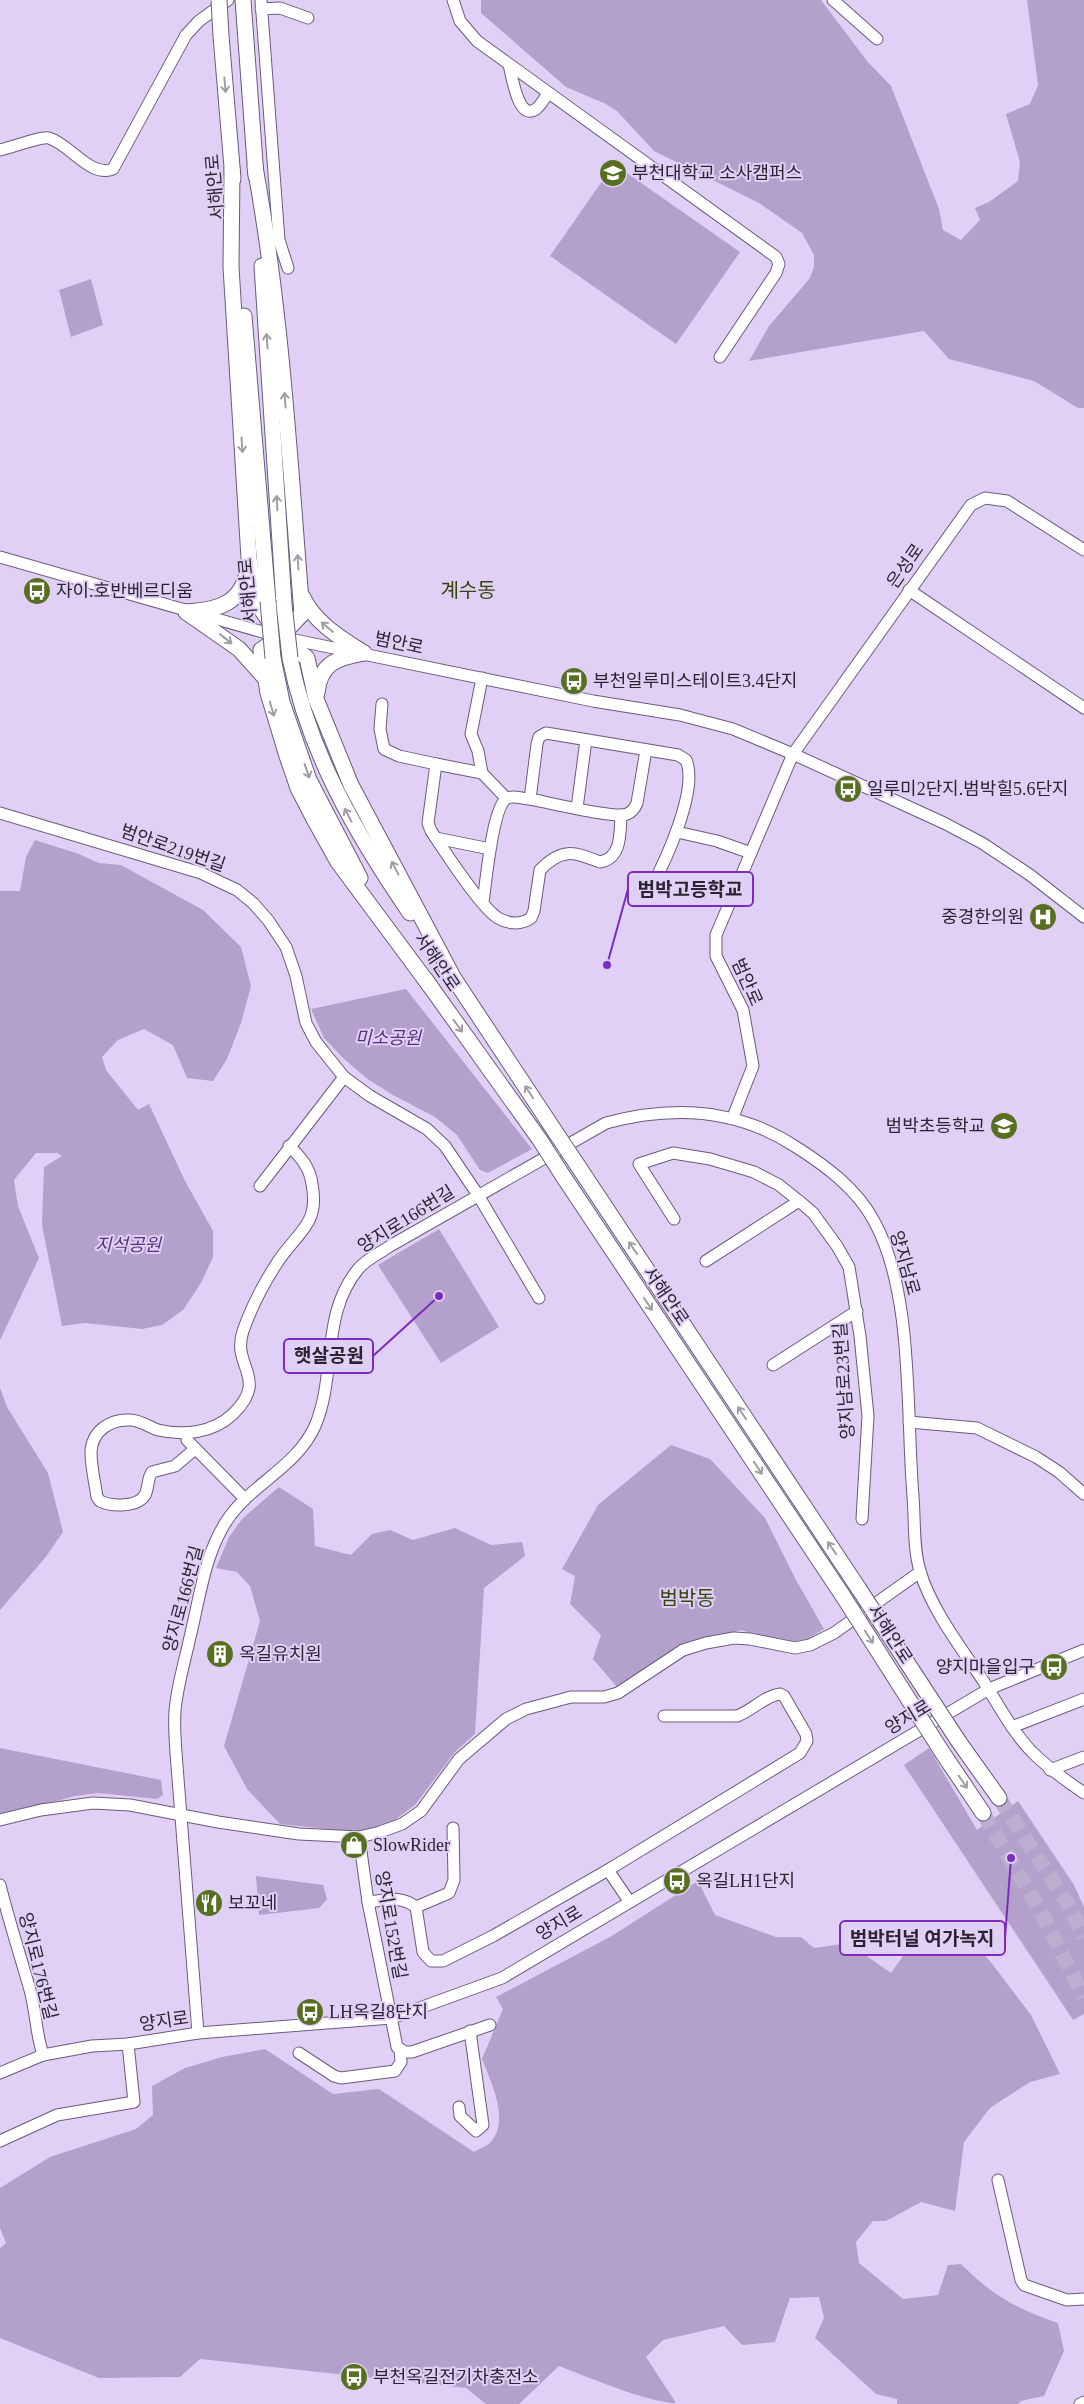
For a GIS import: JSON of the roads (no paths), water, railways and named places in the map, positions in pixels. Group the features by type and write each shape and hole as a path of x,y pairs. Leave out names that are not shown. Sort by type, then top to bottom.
{"main road":[{"name":"서해안로","path":"219,0 273,658 282,702 320,802 356,872 430,986 540,1140 843,1596 983,1813"},
{"name":"서해안로","path":"244,0 284,604 290,658 303,712 338,796 376,864 451,973 959,1742 999,1798"},
{"path":"255,168 268,236 280,336 302,614 280,637 261,650 264,677 298,788 314,819 338,862 430,986"},
{"path":"232,169 231,268 249,558 254,600 280,637 307,658 316,699 351,785 451,973"},
{"path":"186,612 226,604 235,598 246,580 249,558"},
{"path":"300,591 306,605 317,619 364,653"},
{"path":"186,612 238,649 264,677"},
{"path":"316,699 318,681 323,671 329,665 350,656 364,653"}],"street":[{"path":"0,150 46,138 57,141 92,167 107,172 113,169 186,35 199,20 228,0"},
{"path":"453,0 456,14 465,29 477,41 776,257 778,264 776,273 720,358"},
{"path":"833,0 877,39"},
{"path":"288,268 280,240 261,5 280,8 308,18"},
{"path":"509,65 518,102 523,108 528,111 536,109 548,94"},
{"name":"은성로","path":"793,754 964,512 978,501 985,498 1007,501 1084,550"},
{"name":"범안로","path":"0,557 186,612 280,637 593,701 680,715 733,730 793,754 928,815 982,843 1030,875 1084,917"},
{"path":"909,590 1084,708"},
{"path":"482,678 471,734 478,751 482,773 506,798 530,799 621,815 634,810 637,803 646,750"},
{"path":"382,704 380,729 384,748 399,756 482,773"},
{"path":"530,799 539,737 546,733 678,755 686,760 688,778 677,832 651,888"},
{"path":"576,808 586,740"},
{"name":"범안로","path":"733,1117 753,1066 743,1010 716,956 716,935 793,754"},
{"path":"436,764 428,824 436,838 483,902 496,917 505,921 526,922 531,918 534,911 540,870 556,856 578,853 600,862 613,857 620,834 621,815"},
{"path":"483,902 490,849 497,816 506,798"},
{"name":"범안로219번길","path":"0,813 202,873 228,885 245,896 264,916 283,942 294,966 310,1032 344,1077 370,1096 434,1135 454,1159 478,1195 539,1298"},
{"path":"677,832 717,841 750,853"},
{"path":"436,838 490,849"},
{"path":"260,1186 344,1077"},
{"name":"양지남로","path":"478,1195 606,1123 638,1114 683,1111 733,1117 783,1138 824,1165 851,1189 874,1220 890,1258 897,1294 904,1335 912,1485 920,1572 942,1618 1012,1727 1050,1770 1084,1793"},
{"path":"196,1449 176,1466 152,1472 148,1478 147,1490 141,1500 135,1503 112,1505 100,1502 91,1452 93,1441 104,1427 113,1422 132,1420 158,1430 194,1433 222,1423 249,1396 250,1381 242,1352 243,1331 267,1280 278,1262 304,1230 315,1206 311,1175 297,1154 289,1146"},
{"path":"674,1219 639,1164 673,1153 710,1158 754,1172 779,1185 813,1213 849,1267 857,1310"},
{"name":"양지로166번길","path":"198,2033 175,1729 180,1682 206,1571 215,1544 230,1516 245,1499 294,1458 307,1441 315,1426 326,1385 334,1318 342,1297 360,1268 390,1246 478,1195"},
{"path":"706,1261 799,1200"},
{"name":"양지남로23번길","path":"774,1365 857,1310 868,1416 862,1518"},
{"path":"909,1422 977,1428 1036,1457 1059,1472 1084,1494"},
{"path":"187,1440 245,1499"},
{"path":"0,1820 41,1810 93,1803 130,1805 218,1822 299,1834 359,1837 402,1824 421,1811 458,1759 506,1719 526,1709 571,1697 604,1697 618,1693 683,1650 706,1644 734,1638 750,1639 795,1648 810,1645 834,1633 920,1572"},
{"name":"양지로","path":"0,2073 43,2055 92,2046 128,2044 198,2033 392,2018 502,1978 989,1689 1084,1650"},
{"path":"416,1907 423,1952 431,1961 443,1961 493,1936 608,1870 800,1752 807,1741 806,1734 784,1696 780,1694 773,1695 748,1712 737,1716 664,1716"},
{"path":"1012,1727 1084,1699"},
{"path":"1050,1770 1084,1757"},
{"path":"368,1902 398,1898 416,1907 445,1896 452,1887 453,1828"},
{"name":"양지로152번길","path":"359,1837 368,1902 395,2041 400,2050"},
{"path":"608,1870 629,1901"},
{"name":"양지로176번길","path":"0,1885 13,1938 30,1992 38,2040 43,2055"},
{"path":"299,2053 334,2076 341,2078 395,2071 401,2062 400,2050 412,2052 490,2025"},
{"path":"459,2107 460,2116 476,2131 482,2125 470,2032"},
{"path":"0,2141 57,2115 134,2102 128,2044"},
{"path":"998,2180 1020,2280 1024,2285 1066,2300 1084,2299"},
{"path":"1080,2404 1084,2402"}],"tunnel":[{"path":"999,1798 1068,1904 1084,1937"},
{"path":"983,1813 1044,1918 1084,1997"}],"place":[{"name":"부천대학교 소사캠퍼스","path":"613,173"},
{"name":"자이.호반베르디움","path":"37,591"},
{"name":"부천일루미스테이트3.4단지","path":"574,681"},
{"name":"일루미2단지.범박힐5.6단지","path":"848,789"},
{"name":"중경한의원","path":"1043,917"},
{"name":"범박고등학교","path":"607,965"},
{"name":"범박초등학교","path":"1004,1126"},
{"name":"햇살공원","path":"439,1296"},
{"name":"옥길유치원","path":"220,1654"},
{"name":"양지마을입구","path":"1054,1667"},
{"name":"SlowRider","path":"354,1845"},
{"name":"범박터널 여가녹지","path":"1011,1858"},
{"name":"옥길LH1단지","path":"677,1881"},
{"name":"보꼬네","path":"209,1903"},
{"name":"LH옥길8단지","path":"310,2012"},
{"name":"부천옥길전기차충전소","path":"354,2377"}],"district":[{"name":"계수동","path":"468,590"},
{"name":"범박동","path":"687,1598"}],"park label":[{"name":"미소공원","path":"388,1038"},
{"name":"지석공원","path":"128,1245"}]}
